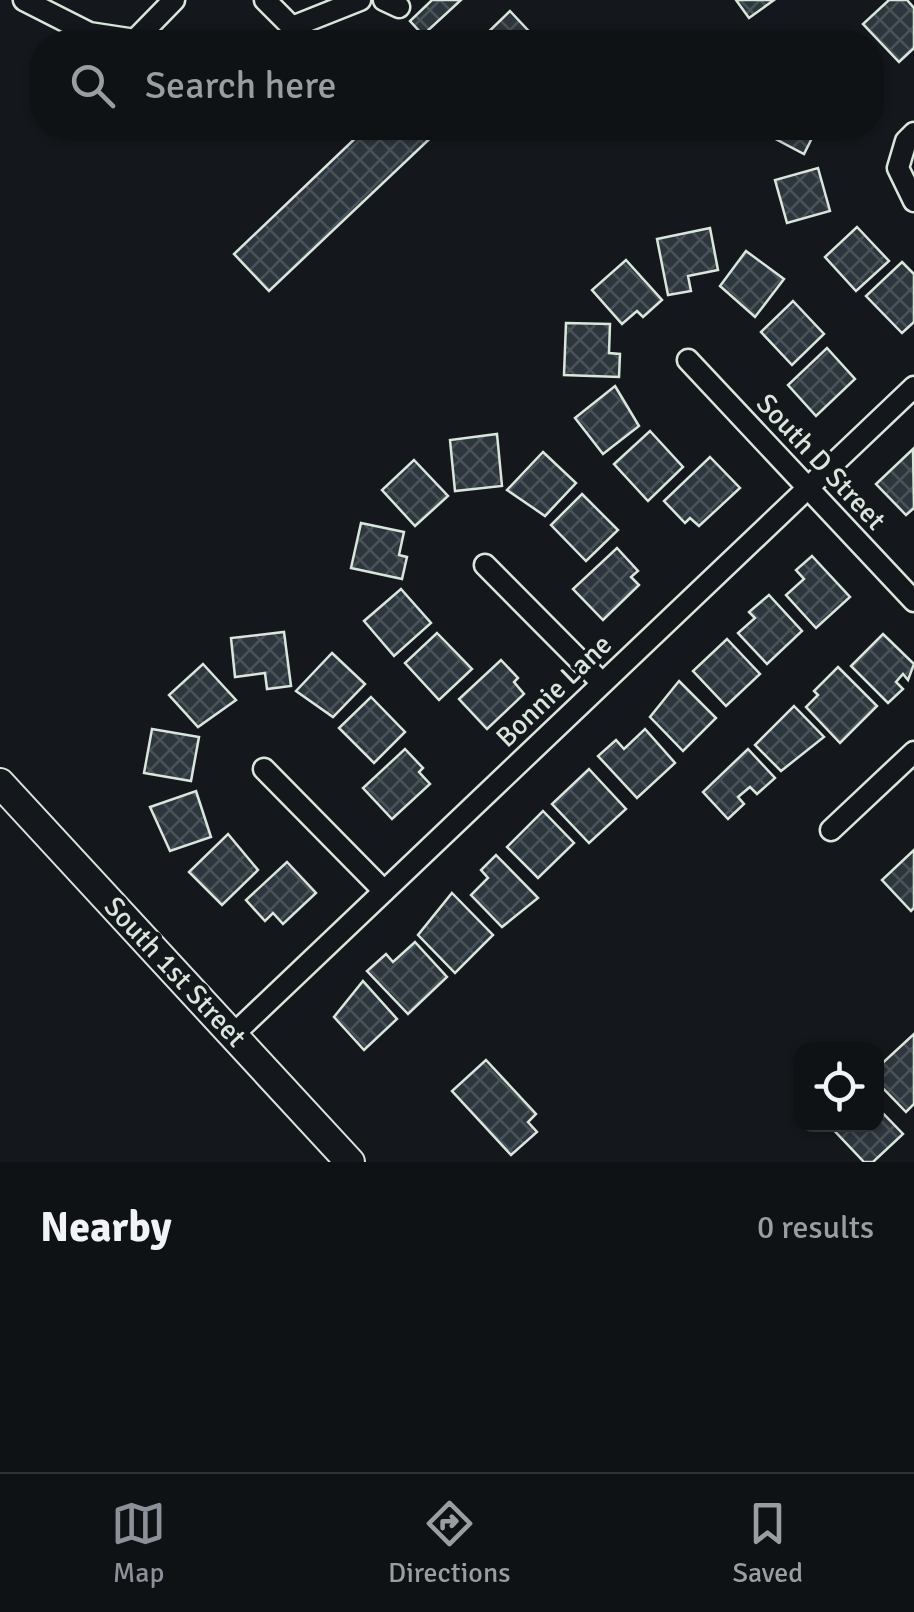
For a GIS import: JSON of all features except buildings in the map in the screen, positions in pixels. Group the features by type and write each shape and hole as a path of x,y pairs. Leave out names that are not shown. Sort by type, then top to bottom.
{"main road":[{"name":"South 1st Street","path":"0,783 350,1162"}],"street":[{"path":"24,0 83,30"},
{"path":"145,30 174,0"},
{"path":"265,0 292,27 360,0"},
{"path":"914,132 906,141 898,168 914,201"},
{"name":"South D Street","path":"688,360 914,602"},
{"name":"Bonnie Lane","path":"233,1035 914,387"},
{"path":"485,565 602,683"},
{"path":"831,830 914,752"},
{"path":"264,769 384,891"}]}
